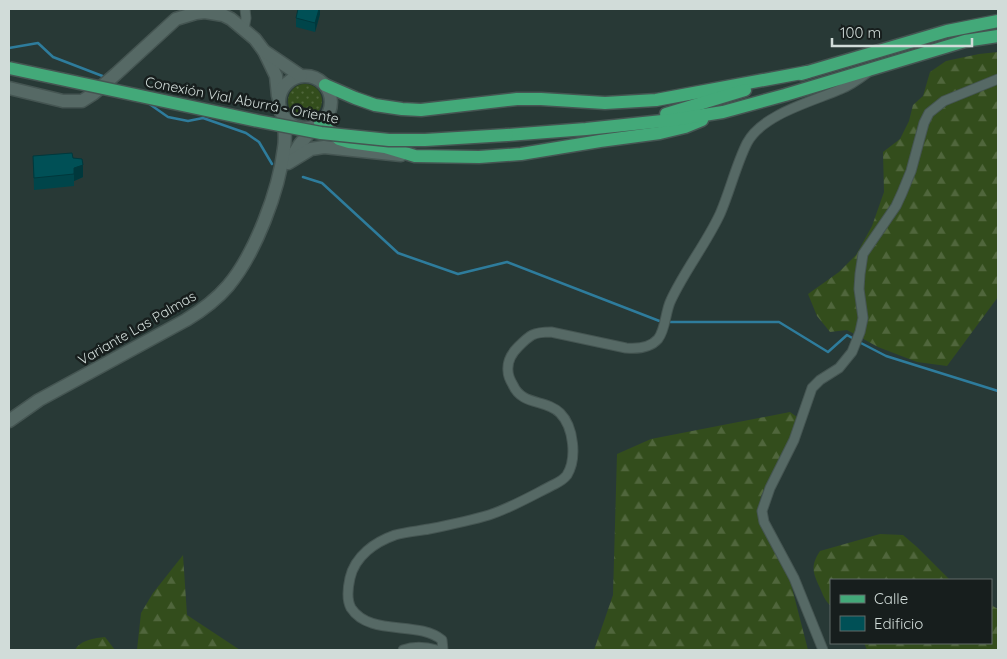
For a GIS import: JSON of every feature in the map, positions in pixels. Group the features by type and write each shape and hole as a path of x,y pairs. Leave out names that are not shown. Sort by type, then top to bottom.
{"main road":[{"path":"9,88 74,102 82,101 116,74 176,19 202,10 232,19 264,51 301,76"},
{"path":"621,125 674,112 946,31 998,21"},
{"path":"288,163 311,149 324,147 415,156 479,157 521,154 660,133 685,127 723,112 965,41 998,36"},
{"path":"264,51 276,76 279,108 288,122 298,127 310,127 318,124 330,109 331,100 325,85"},
{"name":"Conexión Vial Aburrá - Oriente","path":"9,68 258,121 354,137 407,140 507,135 621,125"},
{"path":"279,97 284,85 292,79 301,76 316,78 325,85 375,105 402,109 421,110 541,98 605,103 648,101 807,72"},
{"path":"621,125 723,112"},
{"name":"Variante Las Palmas","path":"9,421 39,400 186,320 204,308 226,288 244,265 258,234 277,182 284,147 284,118"},
{"path":"318,124 339,139 385,147 415,156"},
{"name":"Variante Las Palmas","path":"277,182 300,144 318,124"}],"street":[{"path":"244,29 245,9"},
{"path":"443,650 442,640 430,632 371,622 363,619 351,608 348,598 348,586 355,564 370,548 396,535 489,515 555,484 567,474 573,448 566,422 554,408 526,400 515,391 508,374 510,356 532,334 551,332 634,349 648,346 658,339 663,331 665,319 675,293 720,215 748,140 759,128 785,112 854,83 873,68"},
{"path":"823,650 794,578 764,522 762,511 770,488 794,440 812,388 820,380 839,368 852,352 858,338 863,318 859,288 863,254 896,206 911,171 924,123 929,113 944,102 998,79"},
{"path":"403,650 427,647 437,650"}],"green space":[{"path":"998,52 998,297 947,366 917,362 878,347 847,330 830,332 817,316 808,294 839,272 856,255 872,226 884,192 883,152 900,139 909,121 913,105 923,96 930,72 946,61"},
{"path":"305,84 312,85 317,89 321,94 321,108 317,113 312,117 305,118 298,117 293,113 289,108 288,101 289,94 293,89 298,85"},
{"path":"790,412 797,417 796,428 761,496 758,513 762,525 790,580 808,650 594,650 613,595 617,454 651,439"},
{"path":"880,534 903,535 949,579 830,579 830,605 824,598 814,574 815,561 820,551"},
{"path":"183,555 187,615 240,650 137,650 141,613 153,593"},
{"path":"992,606 998,609 998,650 867,650 864,644 992,644"},
{"path":"105,637 115,650 75,650 84,642"}],"building":[{"path":"298,9 319,9 315,23 296,18"},
{"path":"72,153 73,158 82,159 83,165 74,168 74,174 34,178 33,156"}],"waterway":[{"path":"9,48 38,43 53,57 105,77"},
{"path":"148,103 168,117 188,121 203,118 246,133 259,142 272,164"},
{"path":"303,177 322,183 398,253 458,274 507,262 662,322"},
{"path":"667,322 779,322 828,352 847,335 854,339"},
{"path":"859,342 886,356 998,391"}]}
